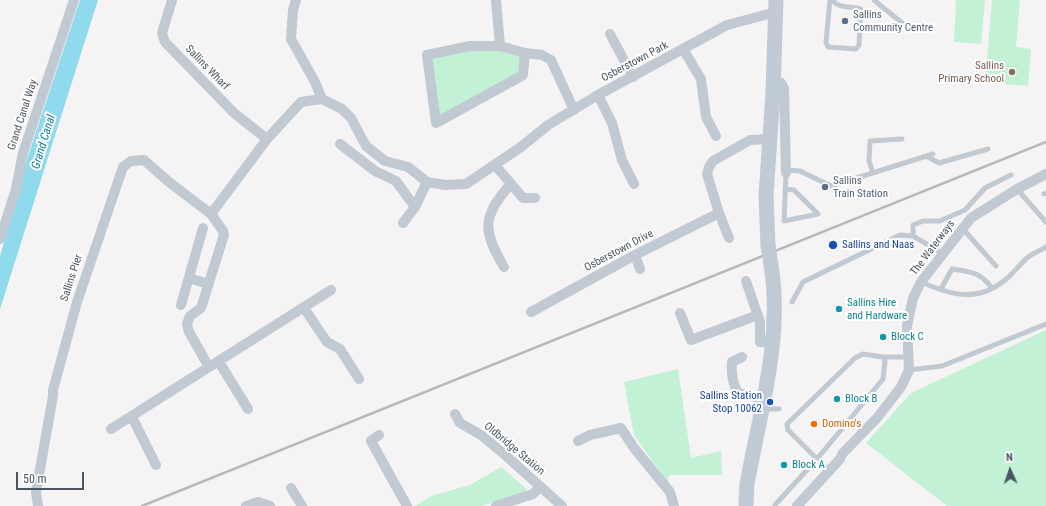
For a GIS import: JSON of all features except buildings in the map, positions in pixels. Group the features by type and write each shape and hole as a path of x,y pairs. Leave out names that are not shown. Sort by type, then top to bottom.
{"street":[{"name":"Grand Canal Way","path":"0,239 16,189 23,153 74,0"},
{"name":"Sallins Wharf","path":"172,0 162,33 165,42 234,113 267,139"},
{"path":"296,0 293,10 291,39 313,78 322,99"},
{"path":"496,0 500,46"},
{"path":"746,506 747,484 773,343 775,300 768,245 766,196 774,81 776,6"},
{"name":"Osberstown Park","path":"427,182 445,185 466,184 495,165 548,125 598,95 727,25 776,6"},
{"path":"610,34 633,77"},
{"path":"525,53 522,74 436,123 427,55 470,46 500,46 525,53 542,55 551,60 574,110"},
{"name":"Osberstown Park","path":"683,49 700,79 706,117 716,136"},
{"path":"774,81 782,83 784,88 786,172"},
{"name":"Osberstown Park","path":"598,95 612,123 622,160 634,184"},
{"path":"211,214 267,139 301,102 322,99 342,109 351,118 366,146 385,161 408,167 427,182 415,207 403,223"},
{"path":"730,238 719,212 707,174 709,167 713,161 750,140 770,139"},
{"path":"340,144 375,171 396,181 415,207"},
{"name":"Sallins Pier","path":"38,506 36,492 54,396 53,390 77,302 123,167 131,161 144,160 169,182 211,214 224,233 201,308 190,316 187,324 189,332 209,368"},
{"path":"495,165 523,198 535,198"},
{"name":"The Waterways","path":"797,506 901,388 909,370 907,326 913,298 921,282 942,253 971,218 1016,190 1046,174"},
{"path":"504,267 491,245 488,226 498,198 511,184"},
{"name":"Osberstown Drive","path":"531,312 635,255 719,212"},
{"path":"181,305 203,228"},
{"path":"635,255 640,269"},
{"path":"188,278 208,284"},
{"path":"746,281 760,322 760,342 773,343"},
{"path":"111,429 331,290"},
{"path":"304,308 327,342 340,349 359,379"},
{"path":"680,312 691,340 758,315"},
{"path":"742,357 735,359 732,362 731,366 734,386 738,393 762,404"},
{"path":"219,362 248,409"},
{"name":"Oldbridge Station","path":"456,414 460,423 481,435 562,506"},
{"path":"132,417 156,464"},
{"path":"578,441 590,435 622,428 634,448 670,492 674,506"},
{"path":"379,435 371,441 407,506"},
{"name":"Oldbridge Station","path":"496,506 533,494 540,487"},
{"path":"292,488 302,506"},
{"path":"246,506 258,502 270,506"}],"lane":[{"path":"830,0 826,42 828,46 856,49 858,45 861,9 840,6 835,4 833,0"},
{"path":"874,0 902,23"},
{"path":"873,173 869,161 870,141 902,139"},
{"path":"926,156 939,163 988,149"},
{"path":"785,189 794,190 818,214 784,221 785,189 786,172 800,171 831,186 933,154"},
{"path":"913,236 913,226 923,221 940,221 965,210 985,188 1011,175"},
{"path":"1016,190 1046,222"},
{"path":"962,228 996,266"},
{"path":"792,302 803,282 900,235 913,236 942,253"},
{"path":"921,282 969,296 985,292 1005,280 1028,257 1046,247"},
{"path":"941,289 952,269 978,274 985,278 992,288"},
{"path":"909,370 942,366 1046,324"},
{"path":"829,471 788,430 787,424 855,358 864,354 883,357 908,357"},
{"path":"775,505 817,459 883,379 885,362 883,357"},
{"path":"762,404 779,409"}],"green space":[{"path":"956,0 985,0 981,44 954,42"},
{"path":"992,0 1020,0 1016,47 1031,49 1028,86 985,82"},
{"path":"497,47 525,56 521,76 437,121 430,56"},
{"path":"1046,330 1046,506 947,506 866,443 911,393"},
{"path":"678,369 691,458 721,451 722,475 669,475 668,483 634,435 624,382"},
{"path":"501,467 527,489 525,492 482,506 416,506 431,496 470,485"}],"water":[{"name":"Grand Canal","path":"80,0 98,0 0,309 0,256 29,153"}],"railway":[{"path":"142,506 1046,142"}],"place":[{"name":"Sallins Community Centre","path":"845,21"},
{"name":"Sallins Primary School","path":"1012,72"},
{"name":"Sallins Train Station","path":"825,187"},
{"name":"Sallins and Naas","path":"833,245"},
{"name":"Sallins Hire and Hardware","path":"839,309"},
{"name":"Block C","path":"883,337"},
{"name":"Block B","path":"837,399"},
{"name":"Sallins Station Stop 10062","path":"770,402"},
{"name":"Domino's","path":"814,424"},
{"name":"Block A","path":"784,465"}]}
